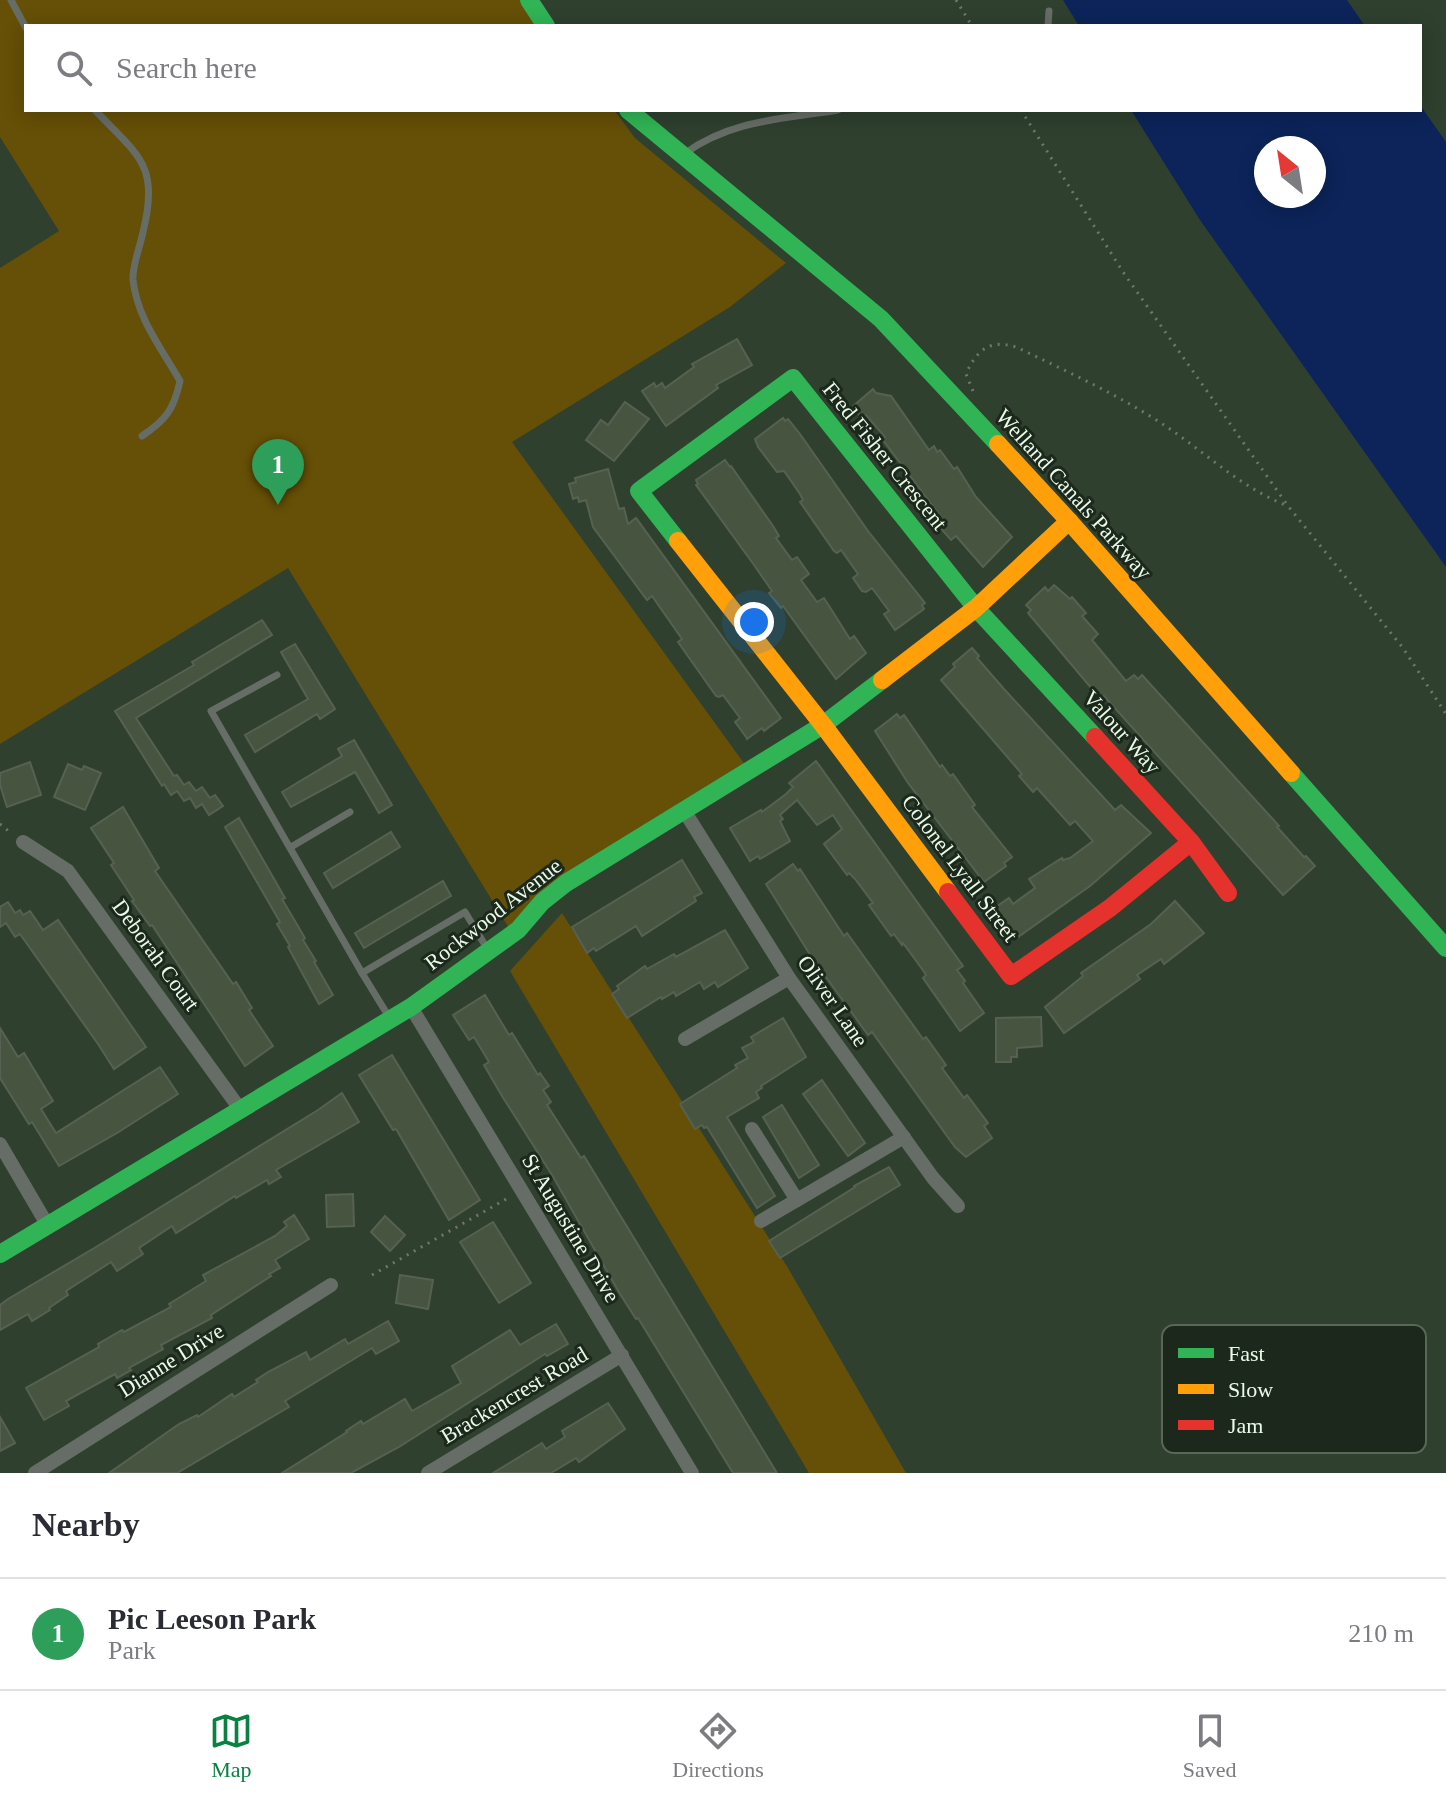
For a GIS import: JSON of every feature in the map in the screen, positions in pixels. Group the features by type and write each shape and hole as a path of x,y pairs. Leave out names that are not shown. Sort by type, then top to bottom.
{"street":[{"path":"529,0 545,24"},
{"name":"Welland Canals Parkway","path":"630,112 881,319 1069,521 1446,948"},
{"name":"Fred Fisher Crescent","path":"823,725 639,491 793,378 976,608"},
{"name":"Rockwood Avenue","path":"0,1254 411,1007 518,930 542,902 566,883 823,725 976,608 1069,521"},
{"name":"Valour Way","path":"976,608 1191,842 1228,893"},
{"name":"Colonel Lyall Street","path":"823,725 1011,976 1110,908 1191,842"},
{"name":"Oliver Lane","path":"685,812 789,978 933,1178 958,1206"},
{"name":"Deborah Court","path":"23,842 68,871 240,1109"},
{"path":"685,1039 789,978"},
{"name":"St Augustine Drive","path":"411,1007 692,1473"},
{"path":"752,1129 797,1200"},
{"path":"761,1221 904,1137"},
{"path":"0,1144 48,1226"},
{"name":"Dianne Drive","path":"35,1473 331,1285"},
{"name":"Brackencrest Road","path":"428,1473 622,1355"}],"lane":[{"path":"11,0 24,24"},
{"path":"1048,24 1049,11"},
{"path":"97,112 139,157 151,185 149,210 133,277 140,312 180,381 175,404 158,425 142,436"},
{"path":"682,155 707,137 739,125 825,112"},
{"path":"277,675 211,711 391,1018"},
{"path":"291,847 350,812"},
{"path":"362,973 465,912 489,952"}],"path":[{"path":"956,0 971,24"},
{"path":"1022,112 1123,272 1288,506 1403,648 1446,714"},
{"path":"974,392 966,374 980,353 989,345 1000,342 1016,347 1120,399 1164,425 1249,488 1288,506"},
{"path":"372,1275 522,1190"}],"shaded area":[{"path":"0,0 533,0 551,24 24,24 24,112 616,112 635,138 786,263 730,307 512,442 751,773 509,928 288,568 0,744 0,268 59,231 0,137"},
{"path":"562,913 788,1268 906,1473 809,1473 510,971"}],"water":[{"path":"1063,0 1347,0 1364,24 1078,24"},
{"path":"1422,108 1446,142 1446,567 1200,220 1132,112 1422,112"}],"building":[{"path":"737,339 752,365 716,385 718,388 666,426 642,391 654,383 656,387 662,383 665,388 694,367 692,364"},
{"path":"873,389 876,393 891,396 929,450 934,446 954,469 957,467 976,497 1012,537 983,567 956,536 951,540 943,531 936,521 941,517 882,439 885,437 866,415 862,418 852,407"},
{"path":"625,402 649,419 614,461 586,440 601,420 608,425"},
{"path":"783,418 785,421 788,419 800,434 868,531 925,603 922,605 924,609 895,630 884,614 889,611 872,588 862,591 853,578 858,574 841,550 837,553 834,551 800,502 803,500 800,494 784,471 777,472 758,447 755,439"},
{"path":"725,460 773,526 779,536 776,538 792,560 797,557 809,574 801,580 817,602 824,598 850,639 854,636 866,653 836,679 783,606 781,608 769,593 772,591 696,485 696,480"},
{"path":"608,469 619,509 624,508 628,524 636,518 781,718 764,731 762,728 747,739 735,722 740,718 723,695 716,696 678,642 682,639 652,596 647,600 593,527 586,500 579,502 578,497 573,499 569,484 576,482 575,478"},
{"path":"1054,585 1070,599 1072,597 1086,613 1082,616 1098,634 1092,640 1126,681 1134,675 1138,679 1142,675 1315,866 1283,895 1104,696 1092,689 1028,613 1031,610 1026,605 1045,587 1048,591"},
{"path":"262,620 272,635 136,718 174,776 177,775 184,785 189,782 196,791 202,787 210,798 215,795 223,806 209,815 202,804 196,808 190,798 184,801 177,791 171,795 164,784 162,786 115,711 194,665 192,662"},
{"path":"295,644 335,709 320,719 317,714 255,752 245,735 308,699 281,652"},
{"path":"972,648 1004,689 1115,810 1121,805 1151,833 1090,886 1018,937 1016,934 1013,936 993,909 1009,898 1013,904 1035,888 1029,879 1062,858 1070,858 1093,841 1075,821 1070,825 1037,788 1033,792 1019,776 1022,774 941,680 955,667 953,664"},
{"path":"897,714 900,718 904,715 940,767 942,765 950,776 953,774 975,805 972,807 1012,857 1004,863 1006,866 984,882 908,783 875,731"},
{"path":"354,740 392,805 379,813 355,772 291,807 282,792 342,756 338,749"},
{"path":"816,761 963,966 957,970 984,1013 960,1031 923,978 926,975 922,969 903,943 894,934 891,936 869,905 873,903 824,844 842,829 833,815 817,825 797,800 780,815 790,841 760,859 758,856 750,861 730,828 762,812 786,794 793,787 789,783"},
{"path":"30,762 41,795 7,807 0,785 0,773"},
{"path":"68,764 101,773 85,810 54,797"},
{"path":"123,807 159,868 155,871 233,984 236,982 252,1008 249,1010 273,1046 245,1066 152,925 132,901 111,865 114,863 91,828"},
{"path":"239,818 285,898 282,899 333,995 319,1004 277,924 280,922 225,827"},
{"path":"391,832 400,847 333,888 324,873"},
{"path":"682,860 702,893 694,897 696,901 642,936 636,926 596,951 594,948 587,953 572,927"},
{"path":"793,864 798,871 800,869 844,936 847,933 923,1039 926,1037 946,1065 942,1068 964,1098 967,1095 988,1123 984,1126 992,1138 966,1157 955,1147 872,1032 868,1035 812,958 766,884"},
{"path":"443,881 451,896 364,948 355,933"},
{"path":"1175,901 1204,933 1164,964 1161,959 1137,975 1140,979 1064,1033 1045,1007 1083,976 1081,973 1151,924"},
{"path":"8,902 15,913 20,910 23,915 30,911 43,930 58,920 146,1047 114,1069 20,934 15,937 6,923 0,927 0,907"},
{"path":"725,930 748,968 718,987 715,982 704,989 700,982 676,996 674,992 661,997 627,1018 612,994 619,989 617,986 645,966 647,969 674,954 676,957"},
{"path":"485,995 509,1035 512,1033 538,1075 540,1073 549,1086 543,1090 551,1102 547,1105 581,1158 584,1156 777,1473 733,1473 638,1318 620,1294 484,1065 489,1062 474,1037 469,1040 453,1015"},
{"path":"1041,1017 1042,1046 1017,1048 1017,1057 1011,1057 1011,1062 996,1062 996,1018"},
{"path":"783,1018 806,1057 761,1086 756,1092 759,1098 727,1117 775,1196 757,1208 707,1127 702,1125 695,1129 680,1104 737,1068 735,1065 748,1058 742,1048 754,1042 751,1037"},
{"path":"0,1028 18,1057 24,1053 53,1101 41,1109 56,1133 160,1067 178,1094 59,1166 0,1078"},
{"path":"392,1055 480,1200 449,1220 396,1129 393,1130 359,1075"},
{"path":"822,1080 865,1143 848,1156 803,1094"},
{"path":"342,1093 359,1122 276,1170 281,1177 269,1184 267,1180 235,1196 176,1233 172,1226 139,1248 143,1254 117,1271 111,1262 66,1291 68,1295 50,1310 32,1321 28,1314 0,1330 0,1305 8,1299"},
{"path":"782,1105 819,1165 799,1178 763,1117"},
{"path":"889,1167 900,1185 780,1258 769,1241"},
{"path":"353,1194 354,1226 327,1227 326,1195"},
{"path":"294,1215 309,1239 275,1260 280,1268 269,1274 271,1276 211,1315 212,1318 161,1345 163,1349 129,1368 131,1370 117,1378 115,1374 66,1401 69,1406 44,1420 26,1388 99,1347 98,1344 122,1330 124,1332 171,1307 169,1304 206,1281 203,1275 275,1236 287,1226 284,1222"},
{"path":"385,1216 405,1235 390,1251 371,1232"},
{"path":"493,1222 531,1283 499,1303 460,1242"},
{"path":"400,1275 433,1280 428,1309 396,1303"},
{"path":"388,1321 399,1341 376,1354 372,1348 285,1401 289,1407 177,1473 109,1473 179,1424 198,1417 232,1394 234,1397 268,1372 306,1352 310,1360 345,1339 348,1344"},
{"path":"556,1324 568,1344 547,1356 545,1354 399,1447 351,1473 282,1473 361,1421 363,1424 405,1399 412,1411 461,1383 452,1366 510,1330 520,1345"},
{"path":"608,1403 625,1429 579,1462 576,1458 551,1473 493,1473 542,1443 546,1449 565,1437 562,1431"},
{"path":"0,1417 15,1443 0,1451"}],"traffic: fast":[{"path":"529,0 545,24"},
{"path":"630,112 881,319 998,444"},
{"path":"678,541 639,491 793,378 976,608 1095,737"},
{"path":"0,1254 411,1007 518,930 542,902 566,883 823,725 882,680"},
{"path":"1291,773 1446,948"}],"traffic: slow":[{"path":"998,444 1291,773"},
{"path":"882,680 976,608 1069,521"},
{"path":"678,541 823,725 948,892"}],"traffic: jam":[{"path":"1095,737 1191,842 1228,893"},
{"path":"948,892 1011,976 1110,908 1191,842"}],"place":[{"name":"Pic Leeson Park","path":"278,505"}]}
